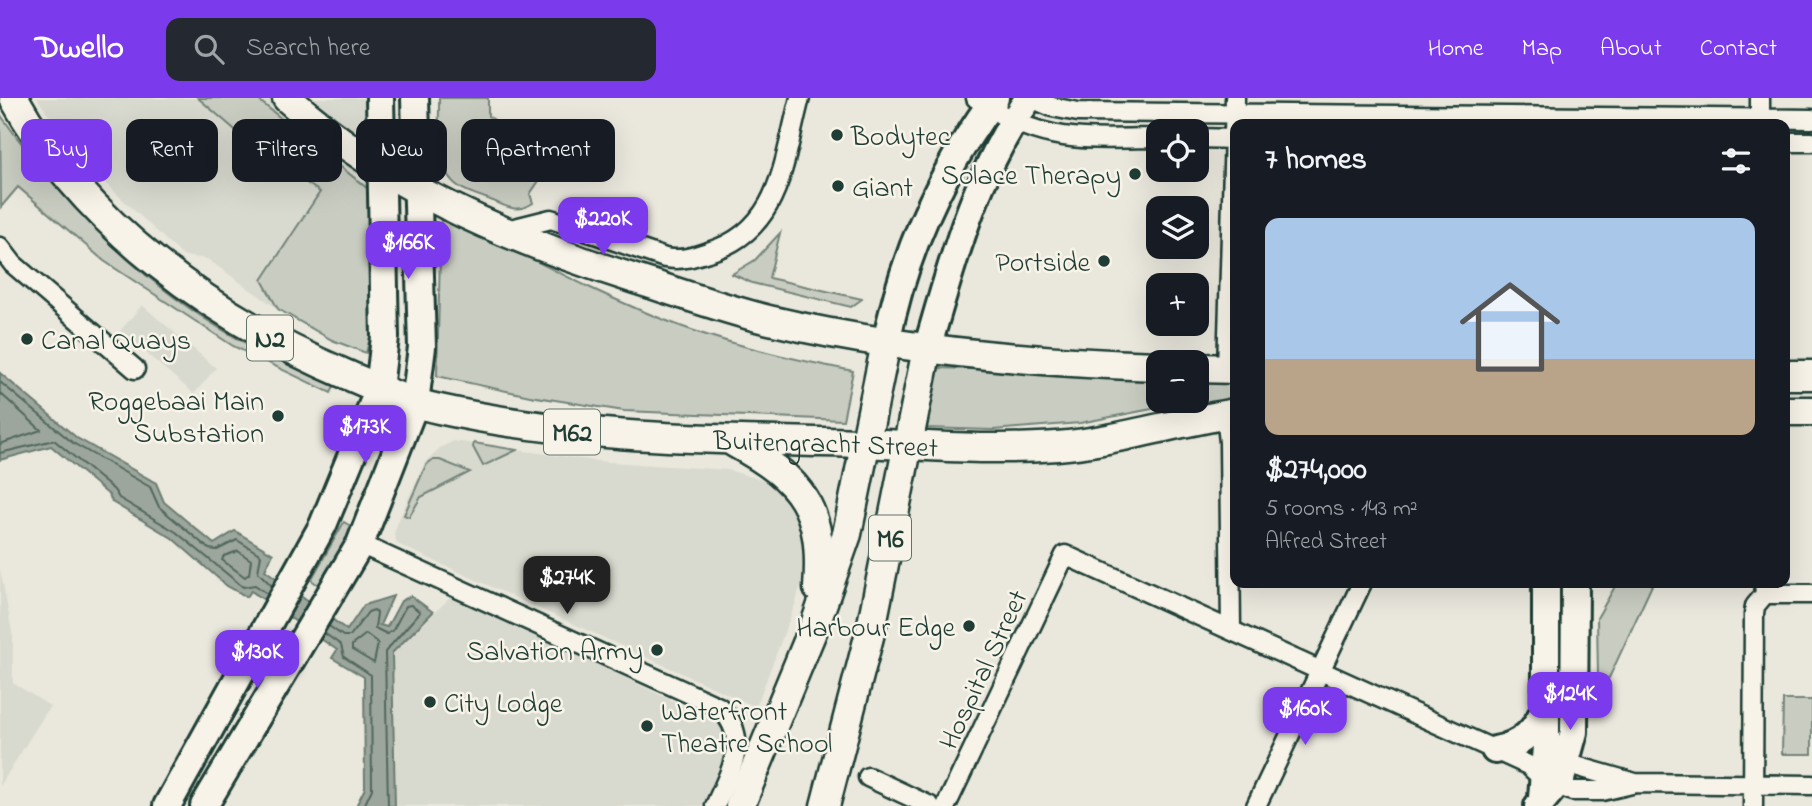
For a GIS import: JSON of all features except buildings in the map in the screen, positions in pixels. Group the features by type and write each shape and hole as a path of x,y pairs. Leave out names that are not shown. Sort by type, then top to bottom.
{"main road":[{"name":"N2","path":"14,98 47,148 97,207 129,239 170,272 205,298 302,356 415,403"},
{"path":"287,98 356,152"},
{"path":"400,182 551,252 766,319 927,349 987,356 1146,365"},
{"name":"M6","path":"740,806 816,622 847,534 886,343"},
{"name":"M6","path":"826,800 869,637 927,349"},
{"path":"1209,368 1230,369"},
{"path":"1790,374 1812,375"},
{"name":"Buitengracht Street","path":"415,403 571,432 907,448 1058,446 1230,414"},
{"path":"1790,411 1812,411"},
{"path":"730,440 774,465 796,486 809,504 820,551 816,622"}],"street":[{"path":"380,98 380,119"},
{"path":"204,806 360,544 415,403 422,347 415,98"},
{"path":"503,231 551,219 665,258 679,260 734,242 766,212 774,200 800,98"},
{"path":"927,349 974,201 1014,121 1030,98 1078,112 1235,107 1407,112 1760,111 1812,118"},
{"path":"886,343 896,294 915,239 960,148 987,101 1014,121 1039,132 1073,138 1146,138"},
{"path":"1209,138 1230,139"},
{"path":"1790,142 1812,142"},
{"path":"167,806 323,525 379,389 385,337 381,182"},
{"path":"0,247 13,264 135,369"},
{"path":"1230,428 1230,536"},
{"path":"360,544 719,707 736,729 734,759 715,806"},
{"name":"Hospital Street","path":"946,806 1065,555 1231,630"},
{"path":"1231,588 1231,630 1495,751 1572,791 1602,791 1636,783"},
{"path":"1256,806 1360,588"},
{"path":"1545,779 1546,588"},
{"path":"1545,779 1575,722 1575,588"},
{"path":"1753,806 1755,606 1765,588 1812,594"},
{"path":"1495,751 1519,743 1532,731 1546,703"},
{"path":"868,777 930,806"},
{"path":"1545,779 1812,785"}],"shaded area":[{"path":"37,98 364,98 365,119 356,119 356,182 367,182 372,330 366,353 332,340 278,309 207,259 183,256 104,182 112,182 112,119 51,119"},
{"path":"198,98 256,98 282,119 232,119 232,127"},
{"path":"439,98 488,98 488,116 493,119 461,119 461,182 538,182 530,194 533,203 518,209 509,207 458,186 447,173 447,119 439,119"},
{"path":"0,114 21,143 21,182 53,182 107,240 169,293 238,339 334,386 331,393 233,346 104,261 18,187 1,207"},
{"path":"342,168 356,182 368,189 372,330 366,353 332,340 278,309 262,280 320,192 305,182 342,182"},
{"path":"441,213 591,288 683,327 767,352 853,371 843,420 624,411 530,396 437,376"},
{"path":"780,233 769,278 862,299 851,307 752,283 732,274 755,260"},
{"path":"142,305 216,368 194,394 120,331"},
{"path":"937,368 1146,375 1146,410 1080,423 993,430 925,428"},
{"path":"1209,378 1230,379 1230,400 1209,402"},
{"path":"454,441 596,461 728,470 773,483 785,496 799,524 805,549 805,569 796,602 756,707 397,544 394,534 398,521 425,462 441,447"},
{"path":"474,443 517,450 483,466 473,447"},
{"path":"432,460 440,460 470,472 421,497 409,517 404,515 426,465"},
{"path":"344,522 354,528 323,588 311,580"},
{"path":"0,568 13,637 13,683 50,706 0,786"},
{"path":"1614,588 1651,588 1609,678 1598,677 1597,618"},
{"path":"454,594 724,726 731,745 708,806 395,806 392,653"},
{"path":"1783,700 1812,700 1812,754 1782,754"}],"water":[{"path":"0,373 77,438 156,483 164,502 214,544 235,531 273,554 265,570 347,630 364,605 393,596 380,625 387,627 401,601 411,596 433,612 392,653 395,806 356,806 365,788 364,677 332,658 337,650 251,591 247,597 227,586 172,538 112,502 109,495 51,446 0,460"}],"place":[{"name":"Bodytec","path":"837,135"},
{"name":"Solace Therapy","path":"1135,174"},
{"name":"Giant","path":"838,186"},
{"name":"Portside","path":"1104,261"},
{"name":"Canal Quays","path":"27,339"},
{"name":"Roggebaai Main Substation","path":"278,416"},
{"name":"Harbour Edge","path":"969,626"},
{"name":"Salvation Army","path":"657,650"},
{"name":"City Lodge","path":"430,702"},
{"name":"Waterfront Theatre School","path":"647,726"}]}
